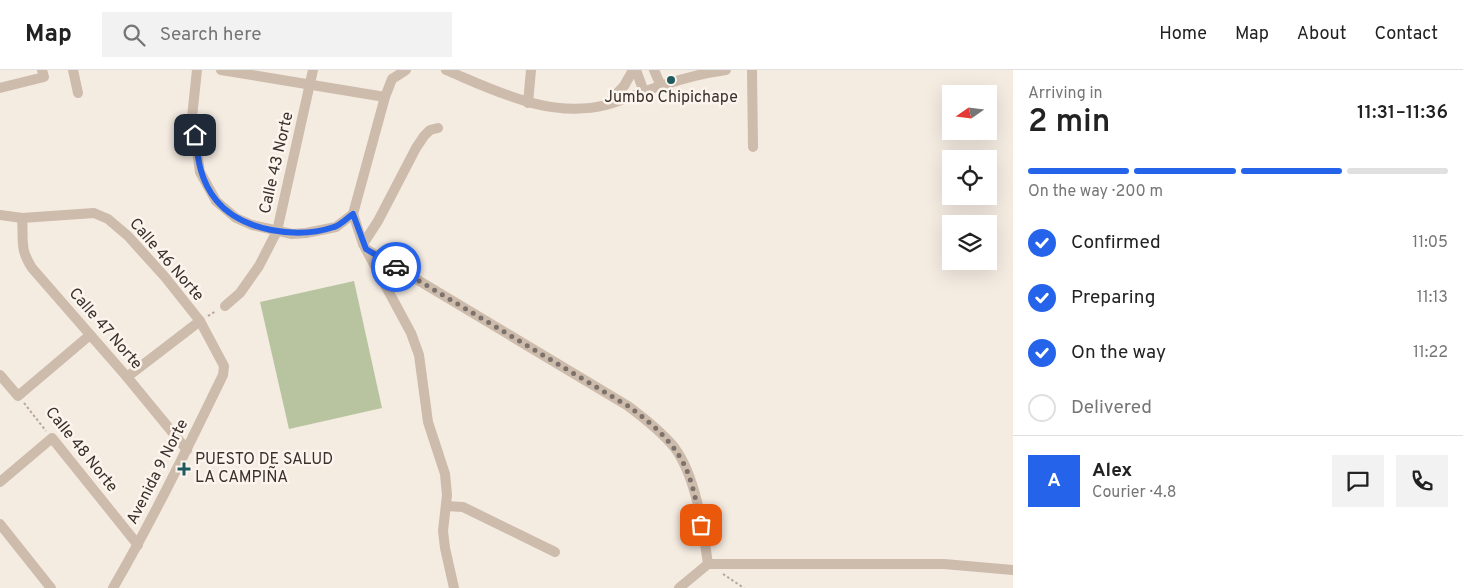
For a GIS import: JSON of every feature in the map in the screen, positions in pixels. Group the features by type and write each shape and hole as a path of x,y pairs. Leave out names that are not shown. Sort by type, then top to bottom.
{"street":[{"path":"74,70 78,93"},
{"path":"197,70 192,117 200,172 216,201 236,218 252,225 292,234 306,234 336,227 353,214"},
{"path":"221,70 385,97"},
{"name":"Calle 43 Norte","path":"225,306 240,293 259,266 277,231 313,70"},
{"path":"406,70 392,79 385,97 353,214 364,247 411,333 419,355 428,422 445,474 447,495 443,531 454,588"},
{"path":"446,70 507,96 551,107 570,108 606,105 661,86 726,70"},
{"path":"528,102 531,70"},
{"path":"606,105 624,86 635,70"},
{"path":"635,70 644,92"},
{"path":"654,70 661,86"},
{"path":"752,70 753,147"},
{"path":"0,88 43,74"},
{"path":"364,247 416,148 430,130 438,128"},
{"name":"Calle 46 Norte","path":"0,215 22,218 94,213 108,219 128,236 165,277 200,321 224,366"},
{"name":"Calle 47 Norte","path":"22,218 22,250 26,258 187,450"},
{"path":"364,247 628,406 649,422 673,446 687,471 705,540 708,564"},
{"path":"127,377 200,321"},
{"path":"0,375 18,396 90,335"},
{"name":"Avenida 9 Norte","path":"113,588 138,545 187,450 223,375 224,366"},
{"path":"0,482 52,438"},
{"name":"Calle 48 Norte","path":"52,438 138,545"},
{"path":"446,506 463,508 555,552"},
{"path":"0,524 51,588"},
{"path":"679,588 708,564 944,564 1013,570"}],"path":[{"path":"200,321 225,306"},
{"name":"Calle 48 Norte","path":"18,396 52,438"},
{"path":"723,574 744,588"}],"green space":[{"path":"354,281 382,408 289,429 260,302"}],"way so far":[{"path":"396,267 628,406 649,422 673,446 684,463 691,479 701,525"}],"place":[{"name":"Jumbo Chipichape","path":"671,80"},
{"name":"PUESTO DE SALUD LA CAMPIÑA","path":"184,469"}],"route":[{"path":"195,135 200,172 216,201 236,218 265,228 292,234 306,234 336,227 353,214 366,249 396,267"}]}
